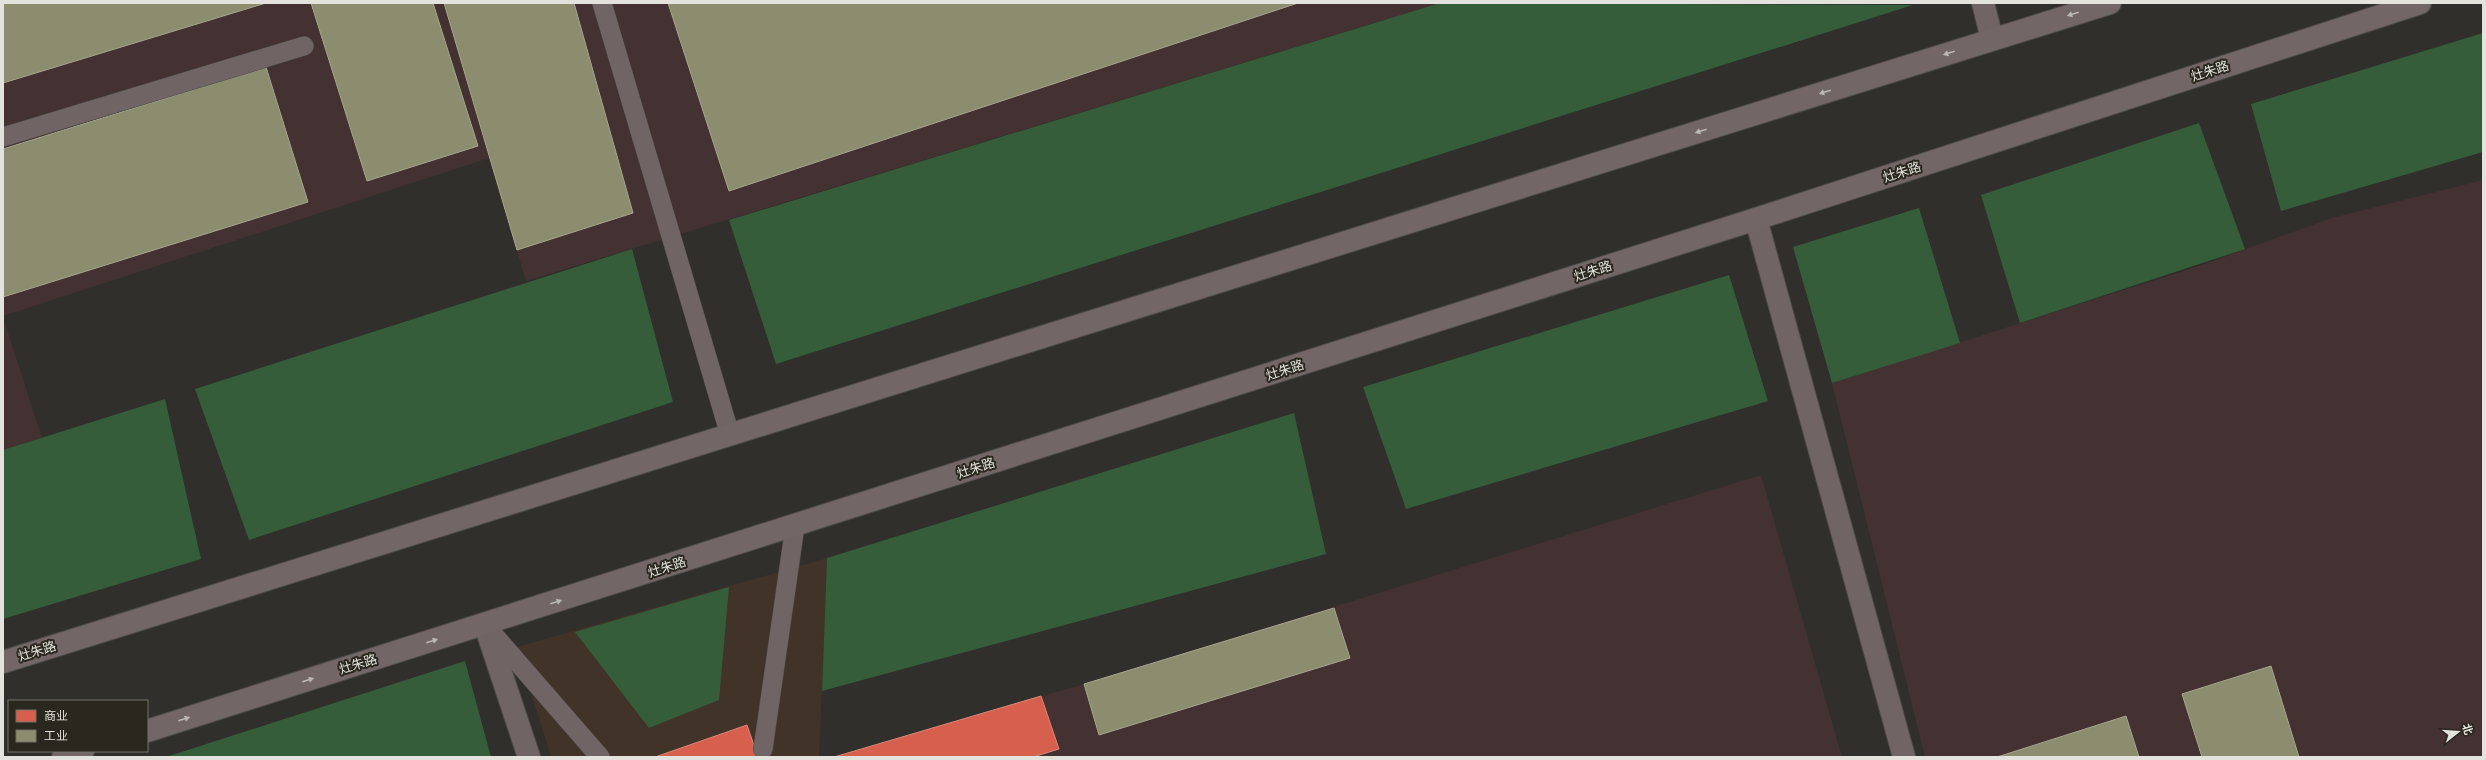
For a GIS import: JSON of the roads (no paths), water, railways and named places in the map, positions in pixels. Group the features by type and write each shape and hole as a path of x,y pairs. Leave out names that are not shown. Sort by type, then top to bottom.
{"main road":[{"name":"灶朱路","path":"3,662 2110,3"},
{"name":"灶朱路","path":"148,731 485,625 1756,219 2420,3"},
{"path":"63,757 79,752"}],"street":[{"path":"1983,3 1992,39"},
{"path":"1756,219 1904,757"},
{"path":"485,625 529,757"}],"lane":[{"path":"602,3 730,435"},
{"path":"3,136 304,46"},
{"path":"762,748 795,526"},
{"path":"485,625 600,757"}]}
